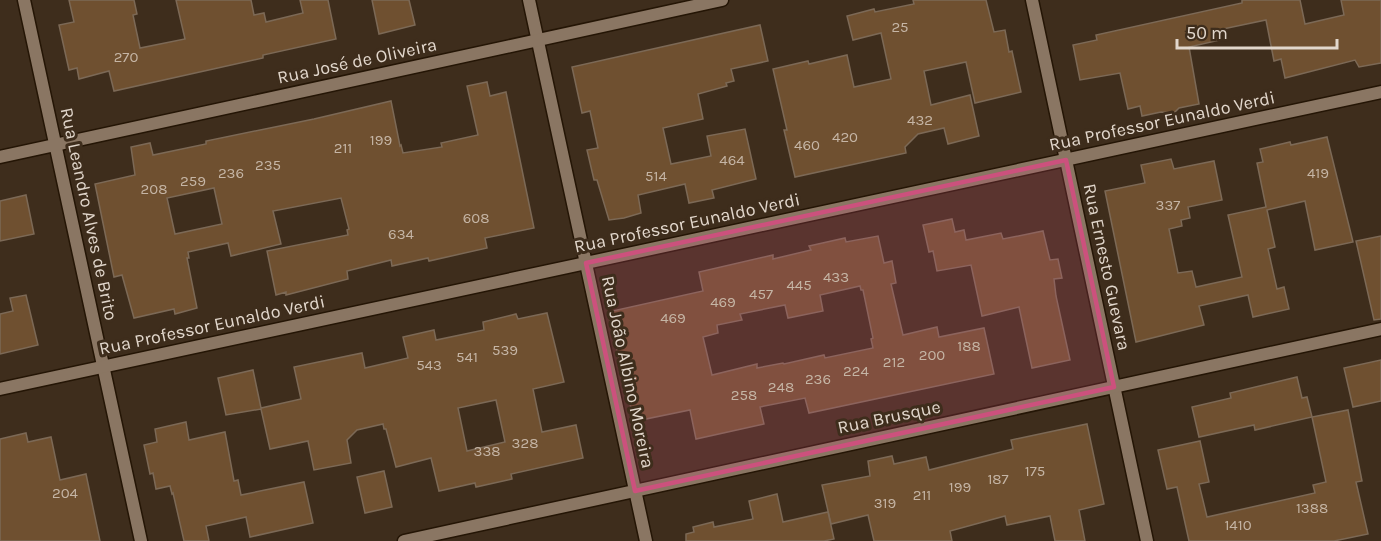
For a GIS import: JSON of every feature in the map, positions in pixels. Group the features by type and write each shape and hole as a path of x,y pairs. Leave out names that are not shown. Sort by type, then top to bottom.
{"street":[{"name":"Rua Leandro Alves de Brito","path":"24,0 141,541"},
{"name":"Rua João Albino Moreira","path":"529,0 646,541"},
{"name":"Rua José de Oliveira","path":"0,157 722,0"},
{"name":"Rua Ernesto Guevara","path":"1032,0 1147,541"},
{"name":"Rua Professor Eunaldo Verdi","path":"0,389 1381,92"},
{"name":"Rua Brusque","path":"404,541 1381,329"}],"highlighted area":[{"path":"1066,160 1114,387 635,491 586,263"}],"building":[{"path":"69,0 134,0 137,14 133,15 140,48 185,39 176,0 251,0 254,15 264,13 266,22 303,13 300,0 328,0 336,39 263,55 263,58 114,91 109,71 79,79 77,68 69,70 59,25 74,22"},
{"path":"372,0 409,0 415,25 379,34"},
{"path":"913,0 986,0 994,32 1005,30 1021,92 975,103 966,62 924,71 931,105 970,95 979,136 948,144 944,128 918,134 905,147 906,153 795,177 773,69 847,55 854,87 891,79 881,33 853,40 847,16 874,9 875,12 914,4"},
{"path":"1242,0 1300,0 1305,24 1344,15 1341,0 1381,0 1381,63 1359,67 1355,60 1285,78 1281,59 1274,61 1266,20 1218,30 1220,40 1189,47 1199,104 1179,108 1174,113 1161,112 1142,116 1140,106 1128,109 1120,73 1080,80 1073,45 1097,40 1096,35 1242,3"},
{"path":"760,25 768,61 731,69 734,81 726,83 727,86 698,94 703,119 663,128 671,164 711,156 707,136 745,129 756,179 712,190 714,198 689,203 685,184 638,195 641,213 609,220 597,180 594,180 587,150 598,148 590,111 582,113 572,67"},
{"path":"487,82 490,96 506,92 534,228 485,238 487,248 429,261 428,258 392,266 391,260 347,271 348,279 286,295 286,292 276,295 267,251 348,235 347,230 349,229 341,198 273,211 281,244 231,256 228,243 188,252 189,258 187,258 197,308 175,314 174,309 134,318 122,275 114,277 95,184 135,175 131,147 150,143 153,155 206,144 206,141 391,101 403,153 442,147 441,143 478,135 467,86","holes":["214,188 222,224 175,234 167,198"]},
{"path":"1327,137 1353,242 1315,250 1305,201 1267,210 1275,247 1268,249 1277,289 1284,287 1289,309 1253,317 1248,295 1199,306 1204,325 1136,342 1105,191 1145,183 1141,165 1171,159 1174,169 1214,161 1222,200 1188,207 1190,218 1181,220 1182,226 1169,229 1178,273 1192,271 1196,287 1242,277 1228,215 1266,207 1257,163 1263,162 1260,149"},
{"path":"26,195 34,234 0,241 0,201"},
{"path":"952,219 955,232 964,230 966,240 1001,233 1003,239 1043,231 1050,260 1058,259 1062,278 1054,279 1070,360 1032,368 1019,307 982,316 971,265 937,271 933,251 929,252 923,225"},
{"path":"878,236 884,263 892,261 896,283 891,284 903,335 937,327 939,337 984,328 994,374 809,413 805,398 760,407 764,424 696,439 690,410 636,421 608,312 703,291 699,272 773,255 773,259 811,250 809,246 845,238 846,242","holes":["860,286 863,290 873,338 871,339 873,348 757,368 757,364 712,375 703,337 718,333 717,325 742,320 740,314 785,305 788,318 823,311 820,295"]},
{"path":"1381,236 1381,319 1374,320 1356,241"},
{"path":"26,295 38,345 0,354 0,314 13,311 10,298"},
{"path":"547,313 564,382 533,389 542,432 576,425 583,458 511,474 512,479 476,487 475,483 439,491 431,458 396,467 383,424 357,430 347,440 351,463 314,470 308,441 270,449 261,409 226,415 218,378 253,370 261,408 301,399 294,367 362,353 365,368 408,358 403,337 434,330 436,340 484,330 483,322 516,314 518,319","holes":["496,400 505,442 467,451 458,408"]},
{"path":"1381,360 1381,401 1353,407 1344,368"},
{"path":"1297,377 1302,398 1307,397 1312,417 1255,430 1254,425 1199,437 1192,407 1231,398 1230,393"},
{"path":"1348,410 1362,481 1356,482 1368,534 1334,541 1189,541 1177,487 1167,489 1158,450 1200,441 1209,482 1199,484 1207,517 1315,493 1313,485 1326,482 1312,417"},
{"path":"186,422 189,440 225,432 234,481 238,480 241,495 304,482 313,523 250,537 246,517 206,526 209,541 184,541 173,493 170,486 156,489 153,473 150,474 144,445 157,442 155,429"},
{"path":"1087,424 1104,504 1079,510 1085,541 1055,541 1050,516 1007,525 1005,516 950,531 952,541 874,541 868,515 831,524 822,485 870,476 868,461 892,456 894,464 926,457 929,470 1013,449 1011,440"},
{"path":"26,433 28,442 51,437 60,480 86,474 100,541 0,541 0,439"},
{"path":"384,471 392,507 365,513 357,477"},
{"path":"777,494 783,522 828,512 834,539 824,541 686,541 686,534 694,532 693,527 713,522 714,527 753,519 749,501"}]}
